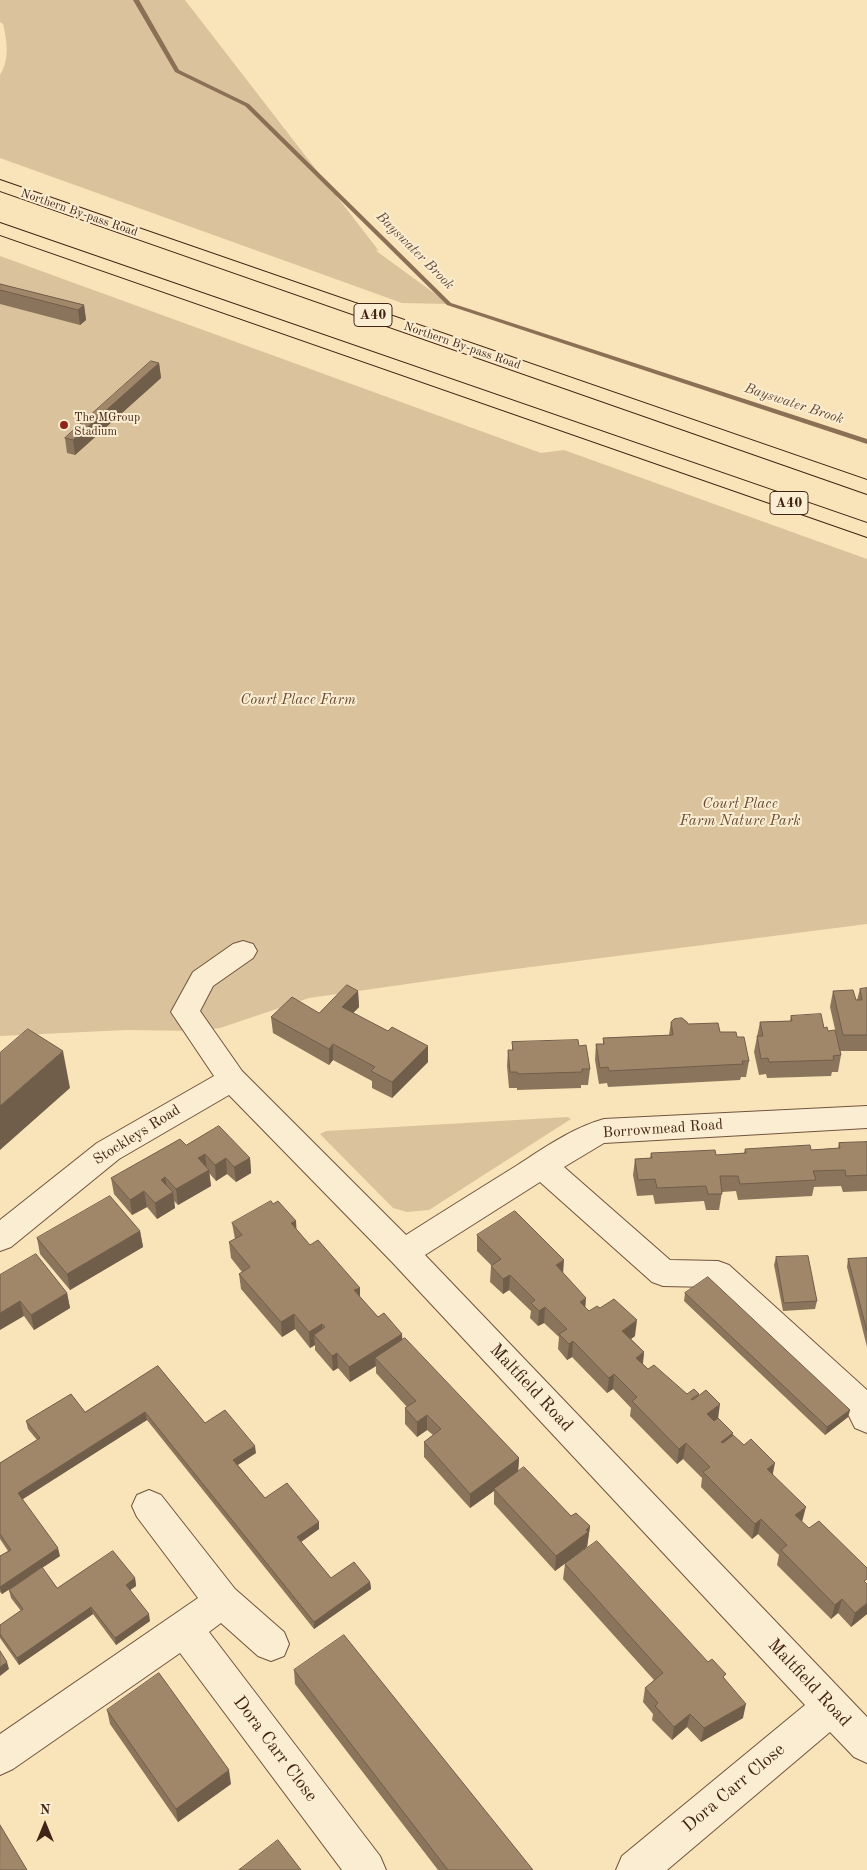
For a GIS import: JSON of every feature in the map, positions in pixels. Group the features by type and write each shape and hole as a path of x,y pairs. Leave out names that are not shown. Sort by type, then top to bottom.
{"highway":[{"name":"Northern By-pass Road","path":"0,185 867,487"},
{"name":"A40","path":"0,229 867,530"}],"street":[{"name":"Maltfield Road","path":"243,951 203,979 185,1012 232,1079 403,1252 867,1744"},
{"name":"Stockleys Road","path":"0,1238 108,1151 232,1079"},
{"name":"Borrowmead Road","path":"403,1252 593,1134 604,1131 867,1117"},
{"path":"542,1165 663,1273 718,1274 861,1406 867,1418"},
{"path":"149,1506 222,1601 271,1644"},
{"path":"0,1756 222,1601"},
{"name":"Dora Carr Close","path":"184,1629 366,1870"},
{"name":"Dora Carr Close","path":"636,1870 832,1707"}],"green space":[{"path":"0,0 185,0 379,251 375,250 449,304 402,303 0,158 0,75 5,63 7,50 3,24 0,22"},
{"name":"Court Place Farm","path":"0,256 541,453 564,450 867,559 867,924 484,973 309,998 220,1028 197,1031 126,1030 0,1036"},
{"path":"568,1117 571,1119 429,1210 407,1212 393,1208 320,1134 326,1131"}],"building":[{"path":"0,284 84,305 78,310 0,290"},
{"path":"151,361 159,363 73,440 65,438"},
{"path":"347,985 358,991 342,1007 388,1031 392,1027 428,1046 392,1082 371,1071 375,1067 333,1044 329,1049 271,1017 292,997 319,1013"},
{"path":"867,988 867,1035 843,1035 833,991 853,990 856,1000 862,1000 860,989"},
{"path":"821,1014 824,1028 827,1027 828,1031 835,1030 841,1055 833,1056 834,1060 769,1062 768,1058 761,1059 757,1036 763,1036 760,1022 792,1021 791,1016"},
{"path":"682,1018 688,1024 718,1023 720,1032 736,1032 737,1037 744,1037 749,1061 742,1061 743,1064 609,1071 608,1067 600,1068 596,1044 604,1044 603,1038 673,1035 671,1022 674,1019"},
{"path":"28,1029 63,1051 0,1106 0,1053"},
{"path":"578,1040 579,1046 586,1045 590,1069 582,1069 582,1072 518,1074 517,1072 510,1072 508,1050 513,1050 512,1042"},
{"path":"219,1126 250,1158 234,1167 226,1158 215,1165 205,1154 198,1158 209,1170 176,1189 165,1177 161,1180 173,1192 155,1203 144,1191 130,1200 111,1178 180,1139 186,1145"},
{"path":"867,1142 867,1175 846,1176 845,1170 813,1171 816,1180 740,1184 738,1176 720,1176 722,1194 708,1194 706,1186 657,1188 655,1179 638,1180 635,1159 652,1158 651,1153 715,1150 716,1155 746,1153 745,1149 810,1145 811,1150 840,1148 839,1143"},
{"path":"110,1196 140,1231 67,1274 37,1238"},
{"path":"271,1201 273,1204 278,1201 296,1221 291,1223 310,1245 318,1240 360,1288 354,1290 378,1317 384,1313 402,1334 349,1367 337,1353 332,1356 314,1335 325,1327 322,1324 309,1332 294,1314 281,1322 239,1274 250,1267 229,1242 242,1235 232,1223"},
{"path":"515,1211 564,1260 556,1265 586,1298 580,1302 589,1311 597,1306 600,1308 614,1299 637,1320 622,1331 644,1352 636,1358 648,1369 654,1365 687,1394 694,1389 699,1394 691,1399 693,1400 706,1390 720,1404 707,1414 714,1421 718,1418 733,1433 721,1442 723,1443 733,1435 744,1445 751,1439 775,1463 767,1469 806,1507 795,1515 809,1528 819,1521 867,1568 867,1579 864,1581 867,1584 867,1603 855,1613 842,1599 835,1605 781,1550 787,1545 761,1519 755,1524 703,1472 710,1467 686,1443 679,1449 632,1401 637,1397 614,1374 609,1378 573,1341 569,1344 559,1334 567,1329 545,1307 539,1311 531,1303 535,1300 510,1275 503,1279 491,1266 501,1259 477,1235"},
{"path":"36,1254 67,1293 31,1315 20,1301 0,1313 0,1275"},
{"path":"808,1256 817,1301 784,1303 776,1257"},
{"path":"867,1258 867,1331 848,1259"},
{"path":"708,1277 850,1410 827,1427 685,1293"},
{"path":"405,1338 519,1458 470,1494 424,1442 441,1429 427,1415 417,1422 405,1408 416,1401 375,1358"},
{"path":"158,1366 205,1423 225,1410 255,1446 233,1460 265,1498 287,1483 319,1522 297,1537 331,1578 354,1562 370,1582 314,1622 145,1412 18,1493 58,1548 0,1587 0,1556 11,1550 0,1534 0,1463 40,1438 26,1421 71,1394 85,1412"},
{"path":"524,1467 571,1516 576,1513 590,1526 586,1530 588,1532 556,1556 494,1489"},
{"path":"597,1541 708,1662 712,1659 726,1674 723,1677 746,1704 704,1728 690,1714 674,1727 655,1706 658,1703 645,1688 663,1673 565,1564"},
{"path":"113,1551 135,1578 126,1585 149,1614 115,1638 91,1607 17,1658 0,1634 0,1625 23,1609 9,1590 42,1567 57,1588"},
{"path":"344,1635 533,1870 448,1870 294,1670"},
{"path":"0,1651 7,1662 0,1667"},
{"path":"159,1673 229,1770 176,1809 107,1710"},
{"path":"0,1825 27,1870 0,1870"},
{"path":"278,1840 301,1870 239,1870"}],"waterway":[{"name":"Bayswater Brook","path":"136,0 177,71 247,105 449,304 867,442"}],"place":[{"name":"The MGroup Stadium","path":"64,425"}],"park label":[{"name":"Court Place Farm Nature Park","path":"740,812"}]}
